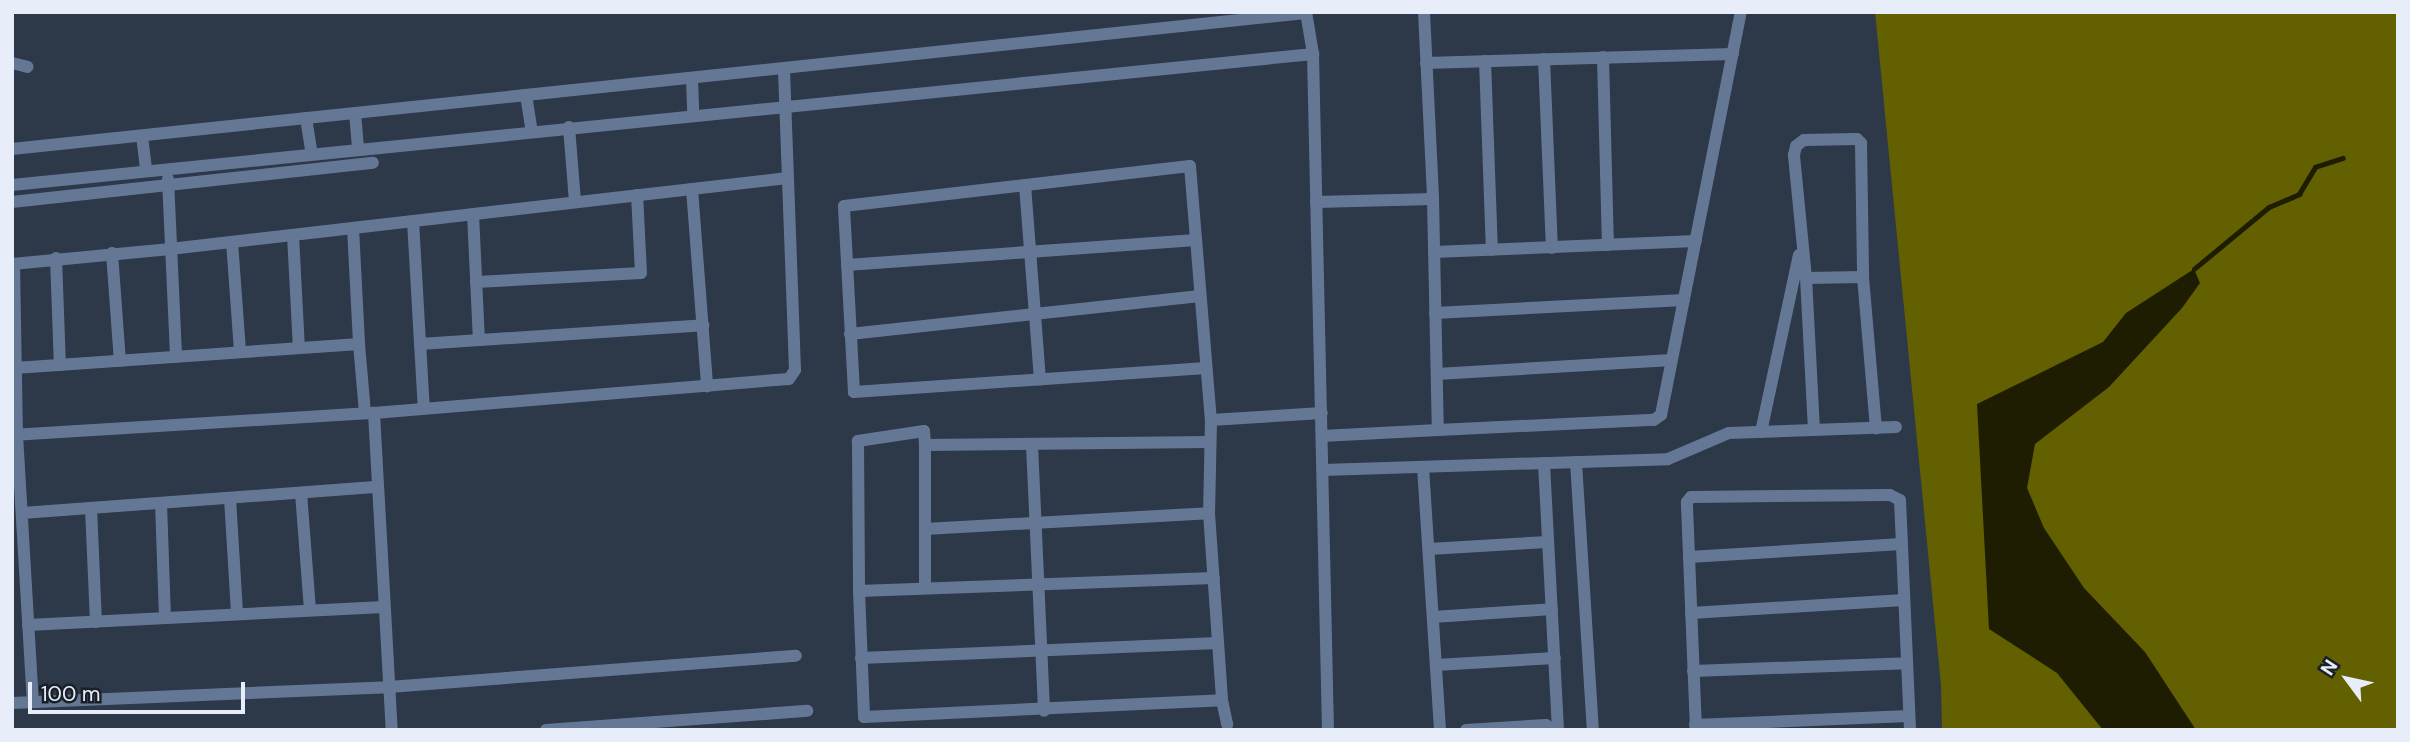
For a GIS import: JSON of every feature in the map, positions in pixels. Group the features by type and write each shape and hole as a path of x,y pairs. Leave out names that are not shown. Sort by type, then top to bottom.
{"street":[{"path":"1424,12 1433,199 1438,430"},
{"path":"1322,436 1654,420 1661,415 1741,12"},
{"path":"12,149 1306,13 1313,54 1328,730"},
{"path":"12,184 1313,54"},
{"path":"1426,62 1733,54"},
{"path":"1603,57 1608,245"},
{"path":"1545,59 1552,248"},
{"path":"1485,61 1492,250"},
{"path":"12,63 28,67"},
{"path":"15,435 369,413 789,379 793,375 784,68"},
{"path":"692,78 693,114"},
{"path":"526,95 532,131"},
{"path":"355,114 358,149"},
{"path":"306,118 312,154"},
{"path":"569,127 575,202"},
{"path":"142,136 146,171"},
{"path":"1814,430 1806,278 1794,155 1796,146 1804,140 1860,140 1863,277 1876,428"},
{"path":"12,202 373,163"},
{"path":"1206,368 853,392 844,206 1190,166 1211,420 1209,513 1222,700 1227,724"},
{"path":"169,169 176,357"},
{"path":"33,702 15,435 13,264 56,257 170,249 787,178"},
{"path":"1025,185 1040,379"},
{"path":"692,189 708,386"},
{"path":"476,282 641,272 637,195"},
{"path":"1317,202 1433,199"},
{"path":"473,214 479,340"},
{"path":"413,221 424,408"},
{"path":"353,228 359,344 378,487 392,730"},
{"path":"293,235 299,348"},
{"path":"847,265 1196,240"},
{"path":"232,242 240,352"},
{"path":"1434,252 1696,242"},
{"path":"1761,432 1801,248"},
{"path":"112,253 120,361"},
{"path":"56,257 60,365"},
{"path":"1806,278 1863,277"},
{"path":"850,334 1200,296"},
{"path":"1436,313 1684,300"},
{"path":"421,344 703,325"},
{"path":"15,368 359,344"},
{"path":"1437,374 1672,360"},
{"path":"1211,420 1322,413"},
{"path":"1323,470 1668,459 1728,433 1896,428"},
{"path":"925,589 924,431 858,441 859,591 864,717 1222,700"},
{"path":"925,445 1210,442"},
{"path":"1032,445 1036,584 1044,710"},
{"path":"1576,462 1593,730"},
{"path":"1466,730 1546,725 1556,730 1555,658 1544,463"},
{"path":"1423,467 1440,730"},
{"path":"22,513 378,487"},
{"path":"301,493 310,610"},
{"path":"1909,716 1695,727 1687,502 1691,497 1890,495 1900,500 1910,730"},
{"path":"230,498 237,614"},
{"path":"161,503 165,618"},
{"path":"91,508 96,622"},
{"path":"925,528 1209,513"},
{"path":"1429,549 1548,542"},
{"path":"1689,557 1902,544"},
{"path":"859,591 1214,578"},
{"path":"1691,613 1904,600"},
{"path":"28,625 384,607"},
{"path":"1433,617 1552,609"},
{"path":"861,658 1218,643"},
{"path":"12,703 389,687 796,656"},
{"path":"1436,665 1555,658"},
{"path":"1693,671 1907,663"},
{"path":"546,730 807,711"}],"shaded area":[{"path":"1875,12 2398,12 2398,730 1942,730 1941,685"},
{"path":"2194,269 2200,283 2182,308 2109,387 2035,444 2027,488 2044,528 2084,588 2145,652 2196,730 2103,730 2057,673 1989,629 1977,404 2103,342 2126,313"}],"waterway":[{"path":"2194,269 2269,207 2299,194 2315,167 2343,158"}]}
